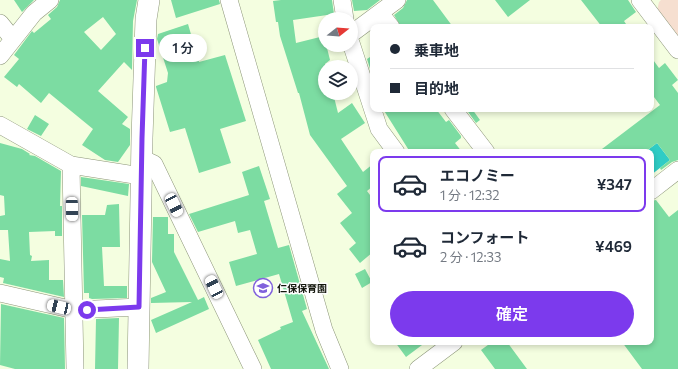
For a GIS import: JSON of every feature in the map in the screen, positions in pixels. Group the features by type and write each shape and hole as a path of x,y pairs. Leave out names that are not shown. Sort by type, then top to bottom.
{"street":[{"path":"0,56 34,13 50,0"},
{"path":"138,369 141,167 146,19 149,0"},
{"path":"229,0 324,330 340,369"},
{"path":"342,0 344,12"},
{"path":"358,29 397,0"},
{"path":"646,2 678,50"},
{"path":"380,13 388,24"},
{"path":"0,23 13,39"},
{"path":"354,52 370,101"},
{"path":"373,112 379,129 394,149"},
{"path":"455,112 484,149"},
{"path":"0,125 71,165 141,167 154,164 253,369"},
{"path":"71,165 76,369"},
{"path":"654,189 678,170"},
{"path":"0,293 74,310 139,307"},
{"path":"418,369 450,345"}],"shaded area":[{"path":"661,0 678,0 678,44 656,15 659,2"}],"water":[{"path":"657,143 670,160 654,173 654,149 649,149"}],"building":[{"path":"14,0 34,0 22,12"},
{"path":"60,0 137,0 133,21 132,70 124,62 98,91 128,117 122,124 130,129 130,145 118,162 105,160 82,145 93,129 49,93 41,103 19,84 17,87 4,77 19,59 14,55 32,31 34,33 51,19 48,15 57,7","holes":["103,17 116,34 101,50 84,32"]},
{"path":"171,0 219,0 220,4 176,18"},
{"path":"332,0 334,12 318,12 318,16 293,20 296,43 318,38 318,52 328,52 330,60 318,60 318,100 335,100 338,113 352,103 365,123 341,139 363,172 370,166 370,188 367,191 370,195 370,255 360,263 349,249 356,243 340,223 352,213 337,194 347,186 310,135 299,93 280,36 278,22 276,22 273,1"},
{"path":"352,0 380,0 367,10 354,11"},
{"path":"407,0 433,0 451,24 399,24 394,15 403,8"},
{"path":"495,0 530,0 508,17"},
{"path":"581,0 628,0 636,12 624,21 626,24 600,24"},
{"path":"188,24 199,62 225,55 246,121 220,129 231,163 199,173 185,128 170,132 156,87 167,82 168,73 157,39 158,34"},
{"path":"370,57 370,68 367,59"},
{"path":"654,61 659,68 665,63 678,80 672,85 678,93 678,160 672,162 661,170 660,168 670,160 657,143 649,149 602,149 651,112 654,112 654,110 660,105 654,97"},
{"path":"385,112 438,112 446,122 449,120 461,136 461,138 455,143 460,149 408,149"},
{"path":"468,112 474,112 480,120 476,123"},
{"path":"35,115 49,124 41,136 27,129"},
{"path":"0,143 22,149 30,154 29,155 35,156 61,171 60,206 62,206 62,236 55,236 55,231 29,232 30,255 32,256 31,261 49,260 49,280 63,280 64,297 3,283 4,278 0,277 0,259 10,261 8,230 0,230 0,216 5,215 4,196 0,195"},
{"path":"259,166 270,199 264,201 278,248 289,245 307,309 302,311 329,369 271,369 258,340 281,329 280,327 293,322 279,274 236,286 229,262 257,254 250,230 238,233 235,221 198,232 189,214 249,195 242,172"},
{"path":"81,177 129,184 128,196 81,186"},
{"path":"654,200 656,200 669,217 678,210 678,369 642,369 624,345 654,345"},
{"path":"119,204 120,247 102,247 104,286 127,286 127,298 92,299 89,298 89,293 84,293 82,215 105,215 107,205"},
{"path":"153,217 168,217 168,234 174,234 174,252 198,300 204,297 209,309 156,333 151,320 192,302 151,303 151,298 166,292 152,262"},
{"path":"365,269 370,278 370,283 362,288 355,274"},
{"path":"1,304 64,318 65,369 15,369 0,365"},
{"path":"119,318 118,369 95,369 96,319"},
{"path":"397,345 422,345 406,357"},
{"path":"488,345 509,345 527,369 495,369 481,350"}],"place":[{"name":"仁保保育園","path":"263,288"}],"route":[{"path":"87,310 139,307 145,48"}]}
